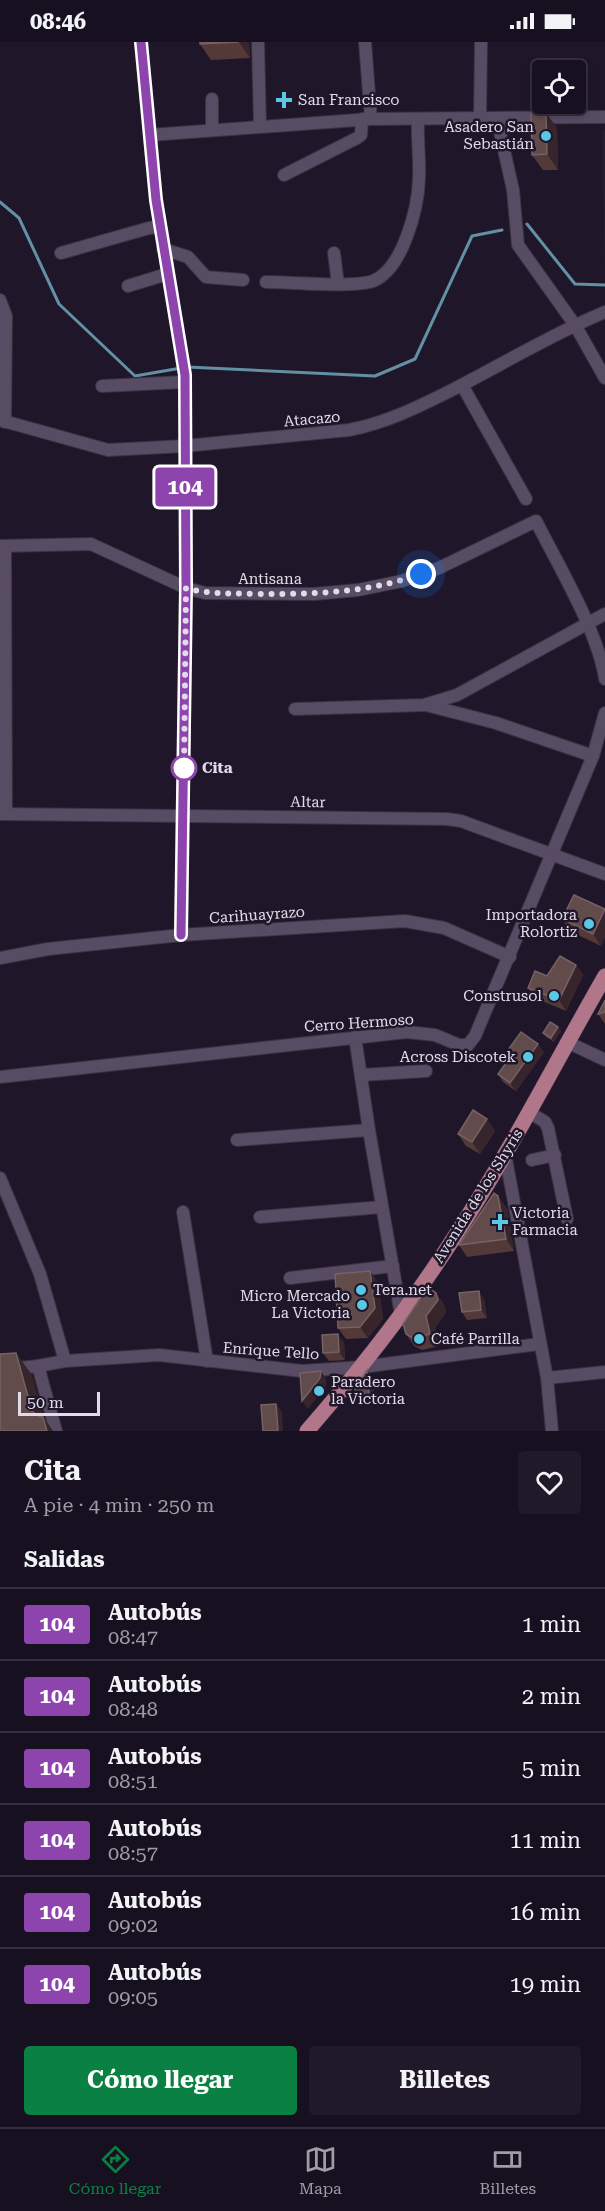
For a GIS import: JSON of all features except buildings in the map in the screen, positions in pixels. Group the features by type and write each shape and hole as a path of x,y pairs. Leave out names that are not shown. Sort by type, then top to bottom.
{"main road":[{"name":"Avenida de los Shyris","path":"308,1431 402,1315 456,1236 605,976"}],"street":[{"path":"141,42 159,227 185,379 186,588 181,935"},
{"path":"258,42 260,127"},
{"path":"284,175 361,135 366,119 365,42"},
{"path":"480,119 481,42"},
{"path":"212,99 212,130"},
{"path":"150,135 366,119 605,117"},
{"path":"266,282 338,284 371,282 383,275 398,255 416,205 419,179 418,119"},
{"path":"497,119 513,190 518,245 575,325 605,378"},
{"path":"62,253 159,227"},
{"path":"163,249 188,257 206,277 243,280"},
{"path":"334,253 338,284"},
{"path":"128,286 167,274"},
{"path":"0,300 6,316 2,421"},
{"name":"Atacazo","path":"2,421 108,450 185,446 349,430 402,415 575,325 605,312"},
{"path":"102,386 185,379"},
{"path":"462,385 526,499"},
{"name":"Antisana","path":"2,546 91,544 186,588 205,593 314,594 358,590 402,581 439,568 536,520 587,624"},
{"path":"2,546 3,814"},
{"path":"295,709 424,705 457,694 605,614"},
{"path":"587,624 603,667 605,679"},
{"path":"424,705 496,723 593,756"},
{"name":"Cerro Hermoso","path":"0,1077 407,1032 435,1035 459,1045 468,1045 475,1036 510,957 593,756 605,713"},
{"name":"Altar","path":"3,814 447,819 461,821 605,874"},
{"name":"Carihuayrazo","path":"0,958 48,949 181,935 405,921 444,928 510,957"},
{"path":"355,1037 402,1315"},
{"path":"567,1042 605,1060"},
{"path":"361,1075 426,1071"},
{"path":"529,1112 545,1122 548,1128 567,1219"},
{"path":"237,1140 369,1130"},
{"path":"505,1154 547,1378 552,1431"},
{"path":"532,1160 555,1155"},
{"path":"0,1178 40,1274 65,1361"},
{"path":"260,1217 382,1207"},
{"path":"183,1212 207,1361"},
{"path":"290,1278 393,1266"},
{"name":"Enrique Tello","path":"0,1370 65,1361 159,1355 302,1371 362,1367 539,1344"},
{"path":"39,1366 56,1431"},
{"path":"547,1378 605,1372"}],"shaded area":[{"path":"602,130 605,130 605,280"}],"waterway":[{"path":"0,202 19,218 59,304 135,376 181,368"},
{"path":"527,224 575,284 605,285"},
{"path":"187,367 375,376 415,359 472,236 502,230"}],"bus line":[{"name":"104","path":"141,42 159,227 185,375 186,588 181,935"}],"place":[{"name":"San Francisco","path":"284,100"},
{"name":"Asadero San Sebastián","path":"546,136"},
{"name":"Cita","path":"184,768"},
{"name":"Importadora Rolortiz","path":"589,924"},
{"name":"Construsol","path":"554,996"},
{"name":"Across Discotek","path":"528,1057"},
{"name":"Victoria Farmacia","path":"500,1222"},
{"name":"Tera.net","path":"361,1290"},
{"name":"Micro Mercado La Victoria","path":"362,1305"},
{"name":"Café Parrilla","path":"419,1339"},
{"name":"Paradero la Victoria","path":"319,1391"}],"route":[{"path":"184,768 184,770 186,588 205,593 314,594 358,590 402,581 421,574"}]}
